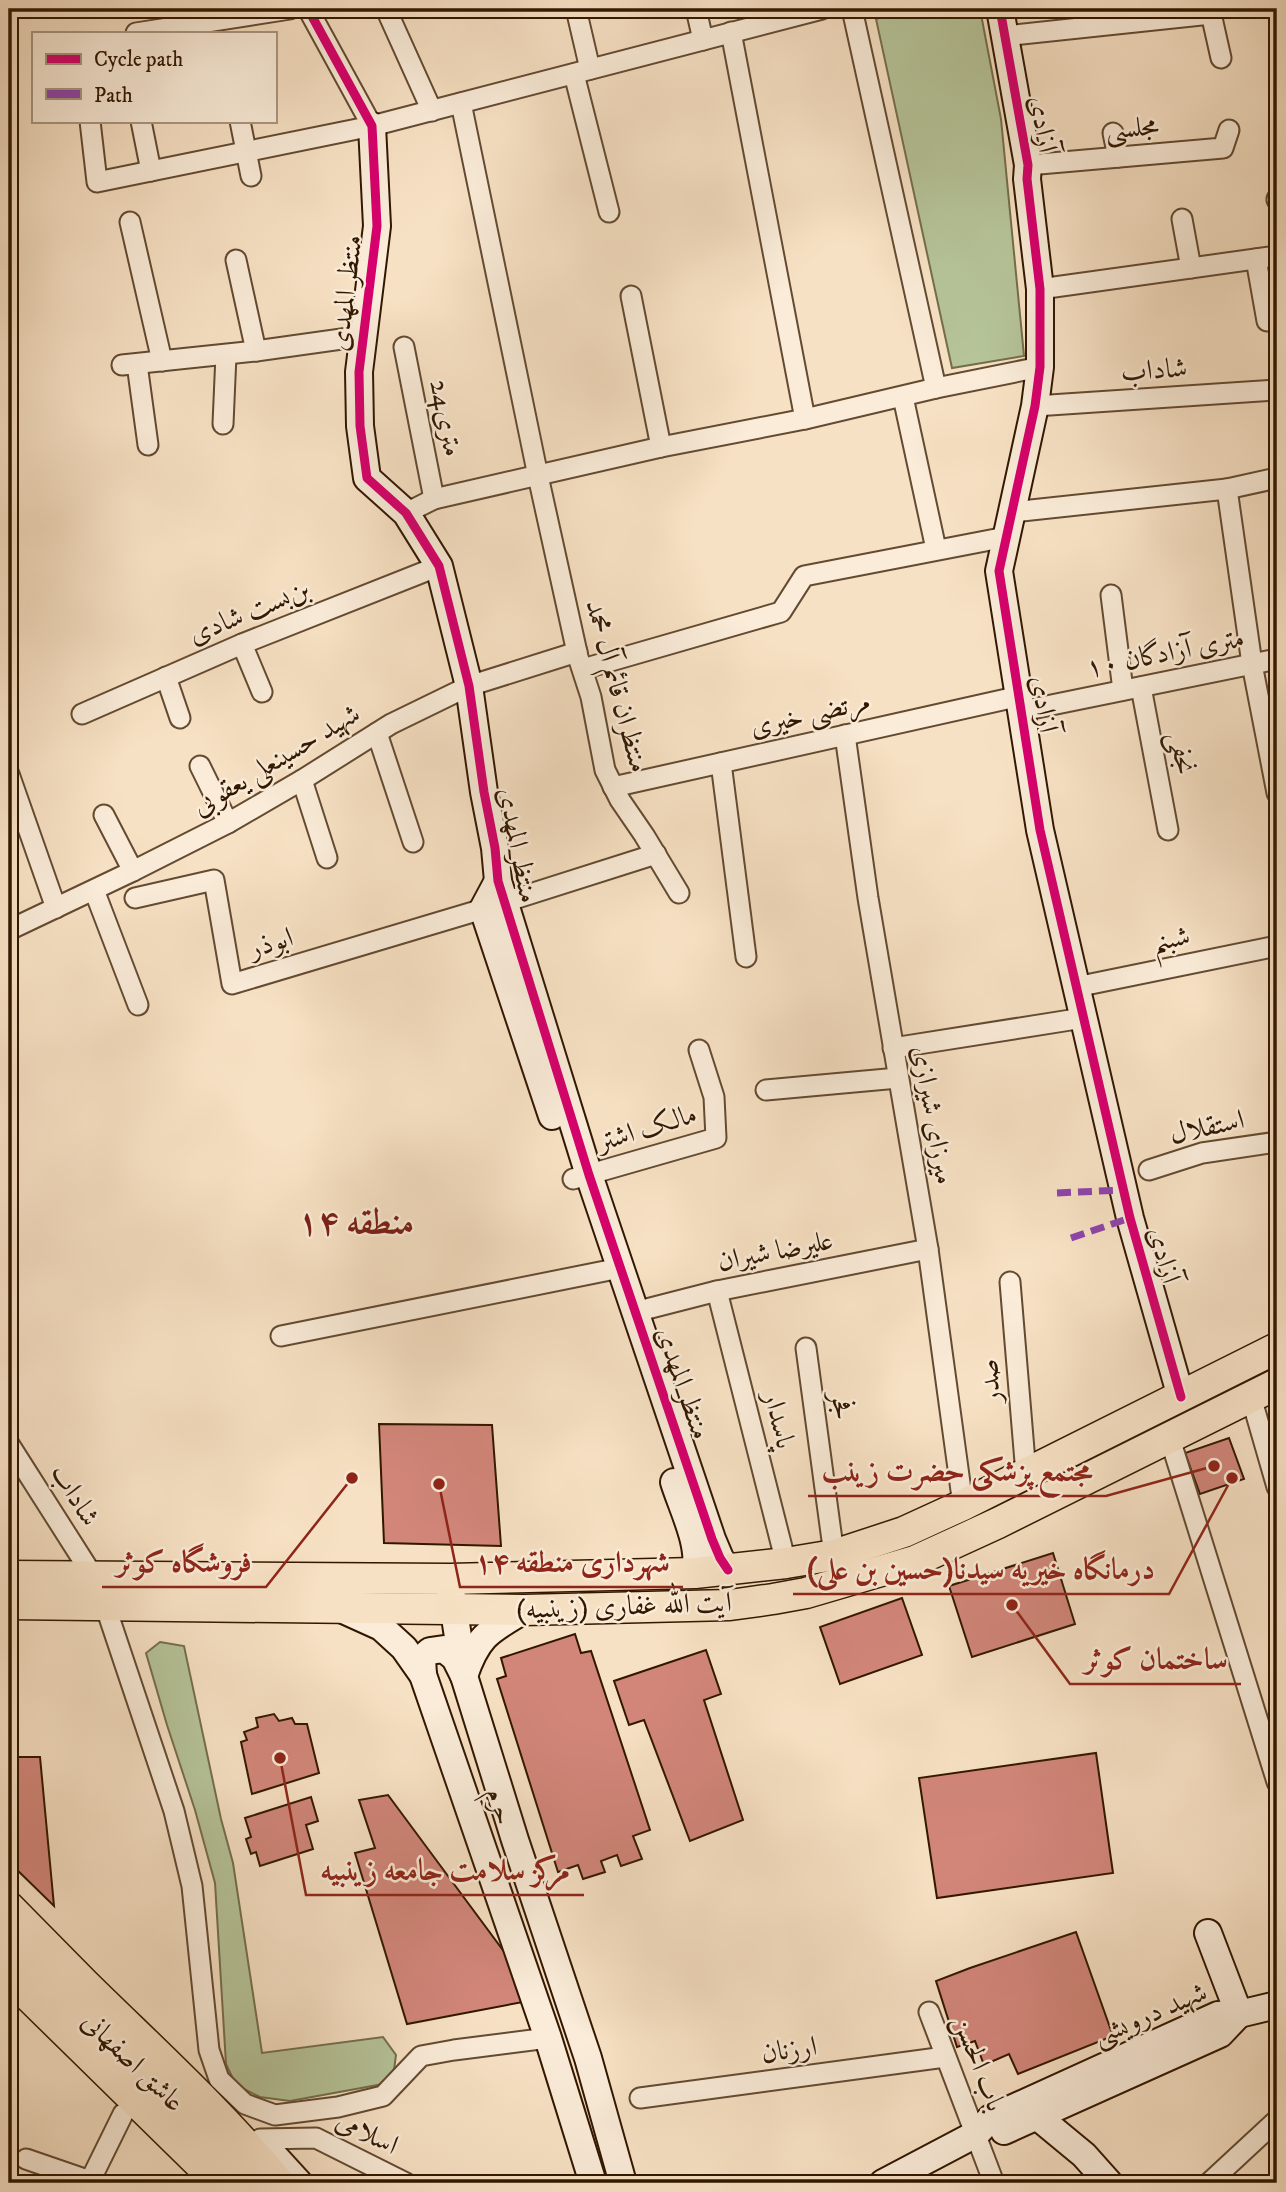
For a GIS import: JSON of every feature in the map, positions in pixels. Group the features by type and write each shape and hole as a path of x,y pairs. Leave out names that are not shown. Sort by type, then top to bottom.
{"main road":[{"name":"آیت الله غفاری (زینبیه)","path":"9,1576 450,1579 695,1573 834,1555 904,1532 963,1505 1277,1349"},
{"name":"آیت الله غفاری (زینبیه)","path":"9,1604 524,1610 730,1605 806,1593 915,1561 998,1523 1264,1391"},
{"path":"9,1907 247,2144 279,2183"},
{"name":"عاشق اصفهانی","path":"9,1940 256,2183"},
{"name":"عاشق اصفهانی","path":"9,1977 201,2182"},
{"path":"9,2000 158,2148 201,2182"}],"street":[{"path":"142,32 290,9"},
{"path":"308,9 372,126"},
{"path":"386,9 432,111"},
{"path":"576,9 582,72 609,212"},
{"path":"696,9 703,40"},
{"path":"90,122 97,182 372,126 819,9"},
{"path":"852,9 936,388"},
{"name":"آزادی","path":"1000,9 1028,165 1027,179 1040,289 1040,367 1035,405 999,571 1040,830 1130,1218 1181,1398"},
{"path":"1004,36 1210,11 1221,58"},
{"path":"731,32 805,419"},
{"name":"منتظران قائم آل محمد","path":"461,103 538,476 580,661 591,697 605,770 620,800 680,894"},
{"path":"141,122 152,171"},
{"path":"240,122 251,176"},
{"name":"منتظر المهدی","path":"372,126 377,226 359,372 360,426 366,478 406,513 439,566 469,686 495,848 495,897 612,1270 635,1311 703,1541 728,1570"},
{"name":"مجلسی","path":"1028,165 1223,148 1229,130"},
{"path":"1113,133 1118,157"},
{"path":"1182,219 1191,268"},
{"path":"130,222 162,361"},
{"path":"1040,289 1277,256"},
{"path":"1256,259 1267,321"},
{"path":"236,260 256,351"},
{"path":"631,296 661,447"},
{"path":"148,444 129,365 363,336"},
{"name":"24متری","path":"404,347 434,499"},
{"path":"223,424 226,355"},
{"path":"406,513 434,499 661,447 805,419 1040,367"},
{"name":"شاداب","path":"1035,405 1277,390"},
{"path":"903,397 936,549"},
{"name":"شهید حسینعلی یعقوبی","path":"10,927 94,890 228,823 377,733 469,686 781,612 804,576 936,549 1009,524 1227,489 1277,478"},
{"path":"1227,489 1252,664 1277,793"},
{"name":"بن‌بست شادی","path":"82,714 242,644 439,566"},
{"name":"نجفی","path":"1111,594 1168,830"},
{"path":"242,644 262,692"},
{"name":"۱۰ متری آزادگان","path":"1021,704 1132,688 1277,659"},
{"path":"166,677 180,718"},
{"name":"مرتضی خیری","path":"613,787 845,735 1021,704"},
{"path":"377,733 413,842"},
{"name":"میرزای شیرازی","path":"845,735 868,898 928,1249 963,1505"},
{"path":"721,763 746,957"},
{"path":"200,766 228,823"},
{"path":"9,774 56,908"},
{"path":"302,780 327,858"},
{"path":"104,815 133,871"},
{"path":"495,897 656,853"},
{"name":"ابوذر","path":"135,898 214,880 232,984 495,897"},
{"path":"94,890 138,1005"},
{"name":"شبنم","path":"1076,987 1277,946"},
{"path":"893,1048 1083,1018"},
{"name":"مالک اشتر","path":"581,1177 716,1138 714,1097 699,1050"},
{"path":"766,1090 898,1077"},
{"name":"استقلال","path":"1149,1170 1202,1153 1277,1142"},
{"name":"علیرضا شیران","path":"635,1311 717,1291 928,1249"},
{"path":"281,1336 612,1270 703,1541 695,1573"},
{"name":"صدر","path":"1010,1282 1026,1474"},
{"name":"پاسدار","path":"717,1291 786,1563"},
{"name":"فجر","path":"806,1348 834,1555"},
{"path":"1264,1391 1277,1487"},
{"path":"1170,1439 1277,1782"},
{"name":"شاداب","path":"9,1444 93,1576"},
{"path":"450,1579 464,1676"},
{"path":"105,1605 174,1811 189,1873 203,1978 209,2050 219,2079 246,2104 275,2115 338,2107 383,2096 421,2056 548,2038"},
{"name":"حرم","path":"337,1608 381,1627 404,1648 423,1675 548,2038 593,2183"},
{"path":"464,1676 472,1652 489,1631 524,1610"},
{"path":"423,1675 422,1658 430,1651 444,1649 455,1658 464,1676"},
{"name":"حرم","path":"464,1676 515,1840 588,2058 623,2183"},
{"path":"1208,1933 1240,2014 1277,2005"},
{"name":"باب الحسن","path":"929,2012 994,2183"},
{"name":"شهید درویشی","path":"976,2134 997,2134 1071,2102 1220,2034 1240,2014"},
{"name":"شهید درویشی","path":"883,2183 976,2134 991,2118 1218,2015 1240,2014"},
{"path":"147,2043 216,2095 299,2183"},
{"name":"ارزنان","path":"640,2098 945,2057"},
{"path":"1071,2102 1084,2155"},
{"path":"26,2159 90,2181 123,2114"},
{"path":"1038,2117 1084,2155 1108,2183"},
{"path":"1209,2183 1277,2120"},
{"name":"اسلامی","path":"260,2139 316,2138 406,2183"}],"green space":[{"path":"906,9 980,9 1001,119 1024,356 952,368 876,19"},
{"path":"160,1642 184,1646 233,1863 262,2053 383,2037 396,2055 394,2070 383,2084 290,2101 260,2097 236,2085 226,2064 215,1883 146,1653"}],"building":[{"path":"379,1424 492,1425 501,1546 384,1543"},
{"path":"1229,1438 1244,1479 1200,1494 1185,1453"},
{"path":"1053,1553 1075,1624 972,1657 949,1586"},
{"path":"902,1598 922,1655 840,1684 820,1627"},
{"path":"9,1631 14,1631 18,1742 9,1743"},
{"path":"575,1634 581,1653 591,1651 650,1830 633,1836 642,1859 621,1866 617,1855 601,1861 605,1872 583,1879 578,1865 558,1872 497,1679 506,1676 501,1658"},
{"path":"706,1650 721,1694 704,1700 743,1820 690,1841 644,1720 629,1725 614,1681"},
{"path":"274,1714 279,1721 292,1718 295,1724 307,1724 319,1773 252,1794 241,1742 247,1740 244,1732 258,1727 256,1718"},
{"path":"1096,1753 1113,1873 937,1898 919,1778"},
{"path":"9,1757 40,1757 54,1906 9,1862"},
{"path":"388,1795 505,1953 523,2002 407,2024 355,1853 375,1848 359,1800"},
{"path":"311,1797 318,1821 306,1825 313,1849 260,1866 256,1852 251,1854 246,1839 251,1837 245,1818"},
{"path":"1076,1932 1113,2036 1018,2074 1009,2054 984,2065 975,2041 957,2047 936,1981"}],"marked path":[{"path":"1057,1193 1123,1190"},
{"path":"1071,1238 1130,1218"}],"cycle path":[{"path":"308,9 372,126 377,226 359,372 360,426 367,478 406,513 439,566 469,686 498,881 589,1175 712,1539 728,1570"},
{"path":"1000,9 1028,165 1027,179 1040,289 1040,367 1035,406 999,571 1040,830 1130,1218 1181,1397"}],"place":[{"name":"مجتمع پزشکی حضرت زینب","path":"1214,1466"},
{"name":"فروشگاه کوثر","path":"352,1478"},
{"name":"درمانگاه خیریه سیدنا(حسین بن علی)","path":"1232,1478"},
{"name":"شهرداری منطقه ۱۴","path":"439,1484"},
{"name":"ساختمان کوثر","path":"1012,1605"},
{"name":"مرکز سلامت جامعه زینبیه","path":"280,1758"}],"district":[{"name":"منطقه ۱۴","path":"356,1223"}]}
